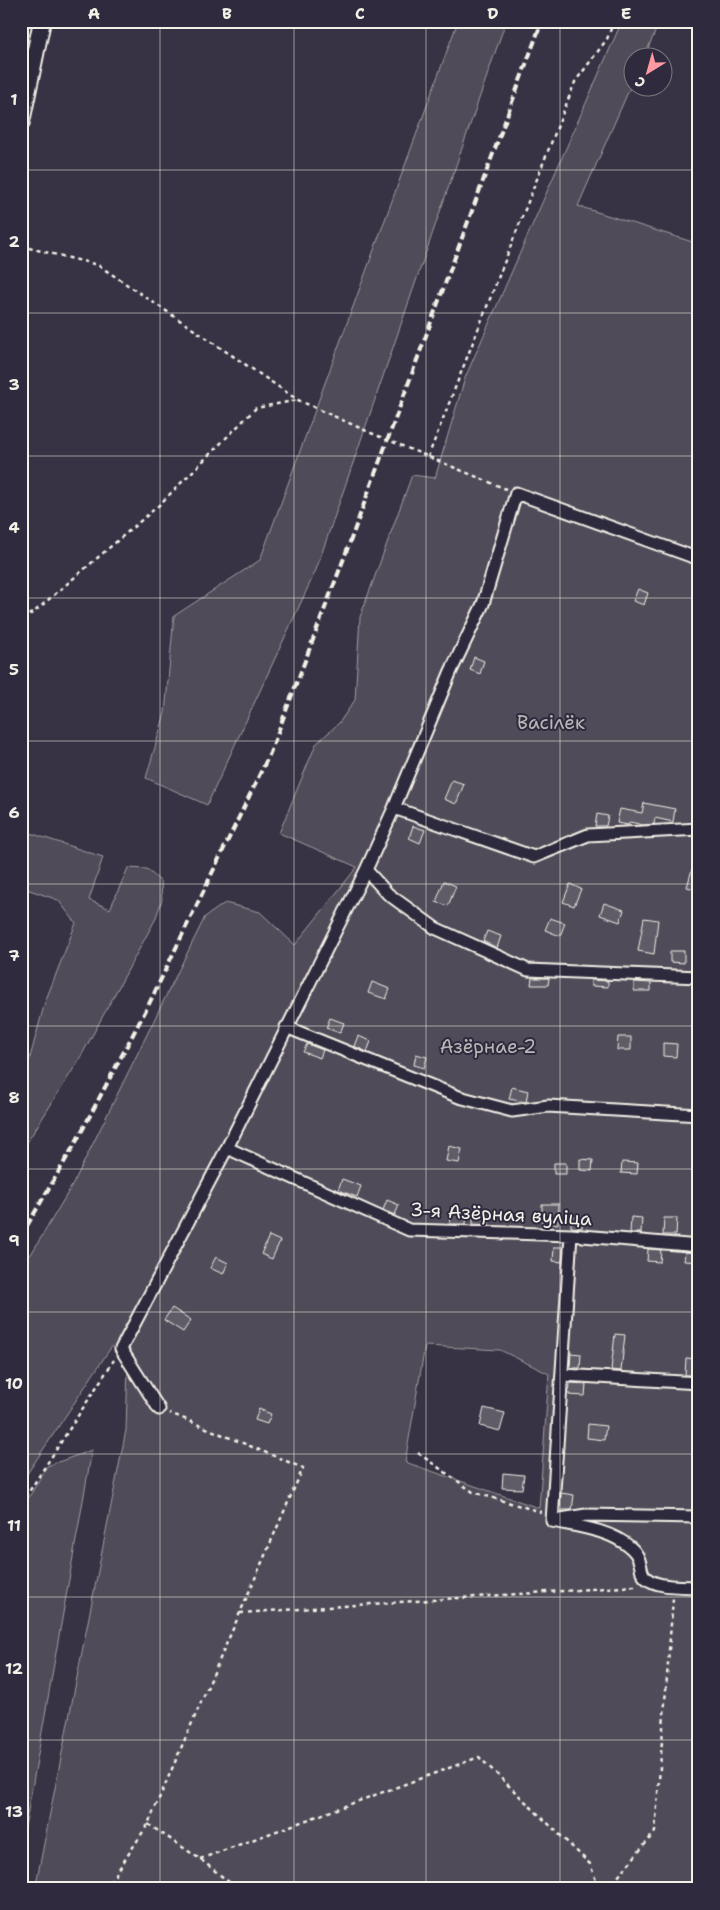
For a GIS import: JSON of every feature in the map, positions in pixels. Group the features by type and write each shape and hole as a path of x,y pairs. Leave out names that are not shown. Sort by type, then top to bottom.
{"main road":[{"path":"21,122 42,21"}],"street":[{"path":"159,1408 121,1349 227,1148 366,870 451,671 483,604 516,493 699,559"},
{"path":"394,808 534,857 588,835 699,829"},
{"path":"366,870 388,894 435,928 528,970 699,977"},
{"path":"286,1027 459,1097 512,1111 548,1106 699,1115"},
{"name":"3-я Азёрная вуліца","path":"227,1148 409,1230 571,1236 699,1246"},
{"path":"552,1521 571,1236"},
{"path":"563,1375 699,1383"},
{"path":"552,1521 586,1515 699,1517"},
{"path":"552,1521 578,1526 614,1537 631,1548 641,1562 643,1574 650,1581 657,1584 699,1587"}],"path":[{"path":"428,457 576,82 607,39 614,21"},
{"path":"21,246 98,265 298,400 516,493"},
{"path":"21,617 32,613 158,506 256,408 298,400"},
{"path":"21,1504 121,1349"},
{"path":"106,1889 148,1824 303,1468 159,1408"},
{"path":"418,1453 473,1492 541,1513 552,1521"},
{"path":"240,1614 657,1584"},
{"path":"608,1889 655,1832 674,1586"},
{"path":"200,1859 479,1757 590,1864 599,1889"},
{"path":"148,1824 200,1859 238,1889"}],"green space":[{"path":"458,21 506,21 316,570 207,805 146,778 165,713 174,616 260,560"},
{"path":"622,21 660,21 648,48 622,48 622,98 625,98 578,206 699,244 699,1889 35,1889 126,1430 128,1365 112,1346 21,1483 21,1271 73,1184 205,917 225,903 260,912 295,945 357,867 279,833 316,744 339,723 355,700 360,617 412,475 435,478 465,378","holes":["425,1346 500,1350 549,1374 539,1508 405,1462"]},
{"path":"21,830 103,857 89,900 110,909 128,868 147,869 161,882 162,900 155,920 79,1060 21,1152 21,1081 25,1076 45,1002 76,923 58,900 21,887"},
{"path":"92,1450 21,1850 21,1511 47,1466"}],"building":[{"path":"638,589 648,593 644,605 633,601"},
{"path":"474,657 484,661 480,674 470,670"},
{"path":"452,780 464,784 456,804 444,799"},
{"path":"644,803 675,809 673,822 655,818 654,824 643,825 630,822 628,825 617,823 620,809 642,813"},
{"path":"597,814 608,816 606,826 595,826"},
{"path":"413,826 425,830 420,843 409,838"},
{"path":"696,855 699,856 699,890 687,887"},
{"path":"444,881 456,886 448,906 436,902"},
{"path":"570,884 581,889 574,906 563,902"},
{"path":"604,903 624,910 620,922 600,915"},
{"path":"550,918 565,923 560,936 545,930"},
{"path":"644,918 658,920 654,954 638,951"},
{"path":"487,931 501,936 497,948 483,941"},
{"path":"670,951 684,951 684,963 670,962"},
{"path":"532,978 549,978 548,985 531,985"},
{"path":"591,980 608,981 608,987 591,986"},
{"path":"372,982 390,989 386,999 368,993"},
{"path":"634,982 651,983 651,991 634,991"},
{"path":"330,1018 344,1023 340,1033 326,1028"},
{"path":"358,1036 371,1041 367,1052 354,1046"},
{"path":"618,1037 631,1037 631,1050 617,1050"},
{"path":"663,1043 677,1044 676,1057 663,1056"},
{"path":"307,1044 323,1050 320,1058 303,1052"},
{"path":"416,1054 427,1057 424,1068 414,1065"},
{"path":"512,1087 528,1091 526,1102 509,1099"},
{"path":"449,1146 462,1149 459,1163 446,1161"},
{"path":"580,1159 593,1160 592,1171 580,1170"},
{"path":"622,1162 638,1163 637,1174 621,1173"},
{"path":"554,1163 566,1163 566,1174 554,1174"},
{"path":"342,1179 361,1186 357,1197 338,1190"},
{"path":"387,1200 399,1205 395,1215 383,1210"},
{"path":"542,1204 559,1204 558,1224 542,1223"},
{"path":"451,1213 467,1214 466,1224 450,1224"},
{"path":"473,1216 489,1216 489,1225 473,1224"},
{"path":"571,1217 583,1217 582,1228 571,1227"},
{"path":"631,1217 642,1218 641,1233 630,1233"},
{"path":"664,1218 677,1218 676,1235 663,1235"},
{"path":"269,1236 280,1241 272,1259 261,1254"},
{"path":"554,1247 563,1247 562,1262 553,1261"},
{"path":"648,1249 661,1250 660,1262 647,1261"},
{"path":"685,1252 699,1253 699,1262 684,1261"},
{"path":"216,1257 228,1263 223,1274 210,1268"},
{"path":"172,1308 191,1320 183,1332 164,1320"},
{"path":"615,1334 625,1335 621,1371 611,1370"},
{"path":"571,1353 581,1354 580,1368 570,1368"},
{"path":"686,1358 699,1359 698,1375 685,1375"},
{"path":"570,1383 586,1384 585,1396 569,1395"},
{"path":"484,1408 505,1413 500,1431 480,1426"},
{"path":"259,1409 271,1414 267,1424 255,1420"},
{"path":"588,1424 606,1426 604,1440 587,1438"},
{"path":"503,1473 524,1475 522,1489 502,1488"},
{"path":"561,1493 574,1495 572,1510 560,1510"}],"railway":[{"path":"21,1236 76,1142 148,1006 270,753 542,21"}],"park label":[{"name":"Васілёк","path":"551,722"},
{"name":"Азёрнае-2","path":"488,1046"}]}
